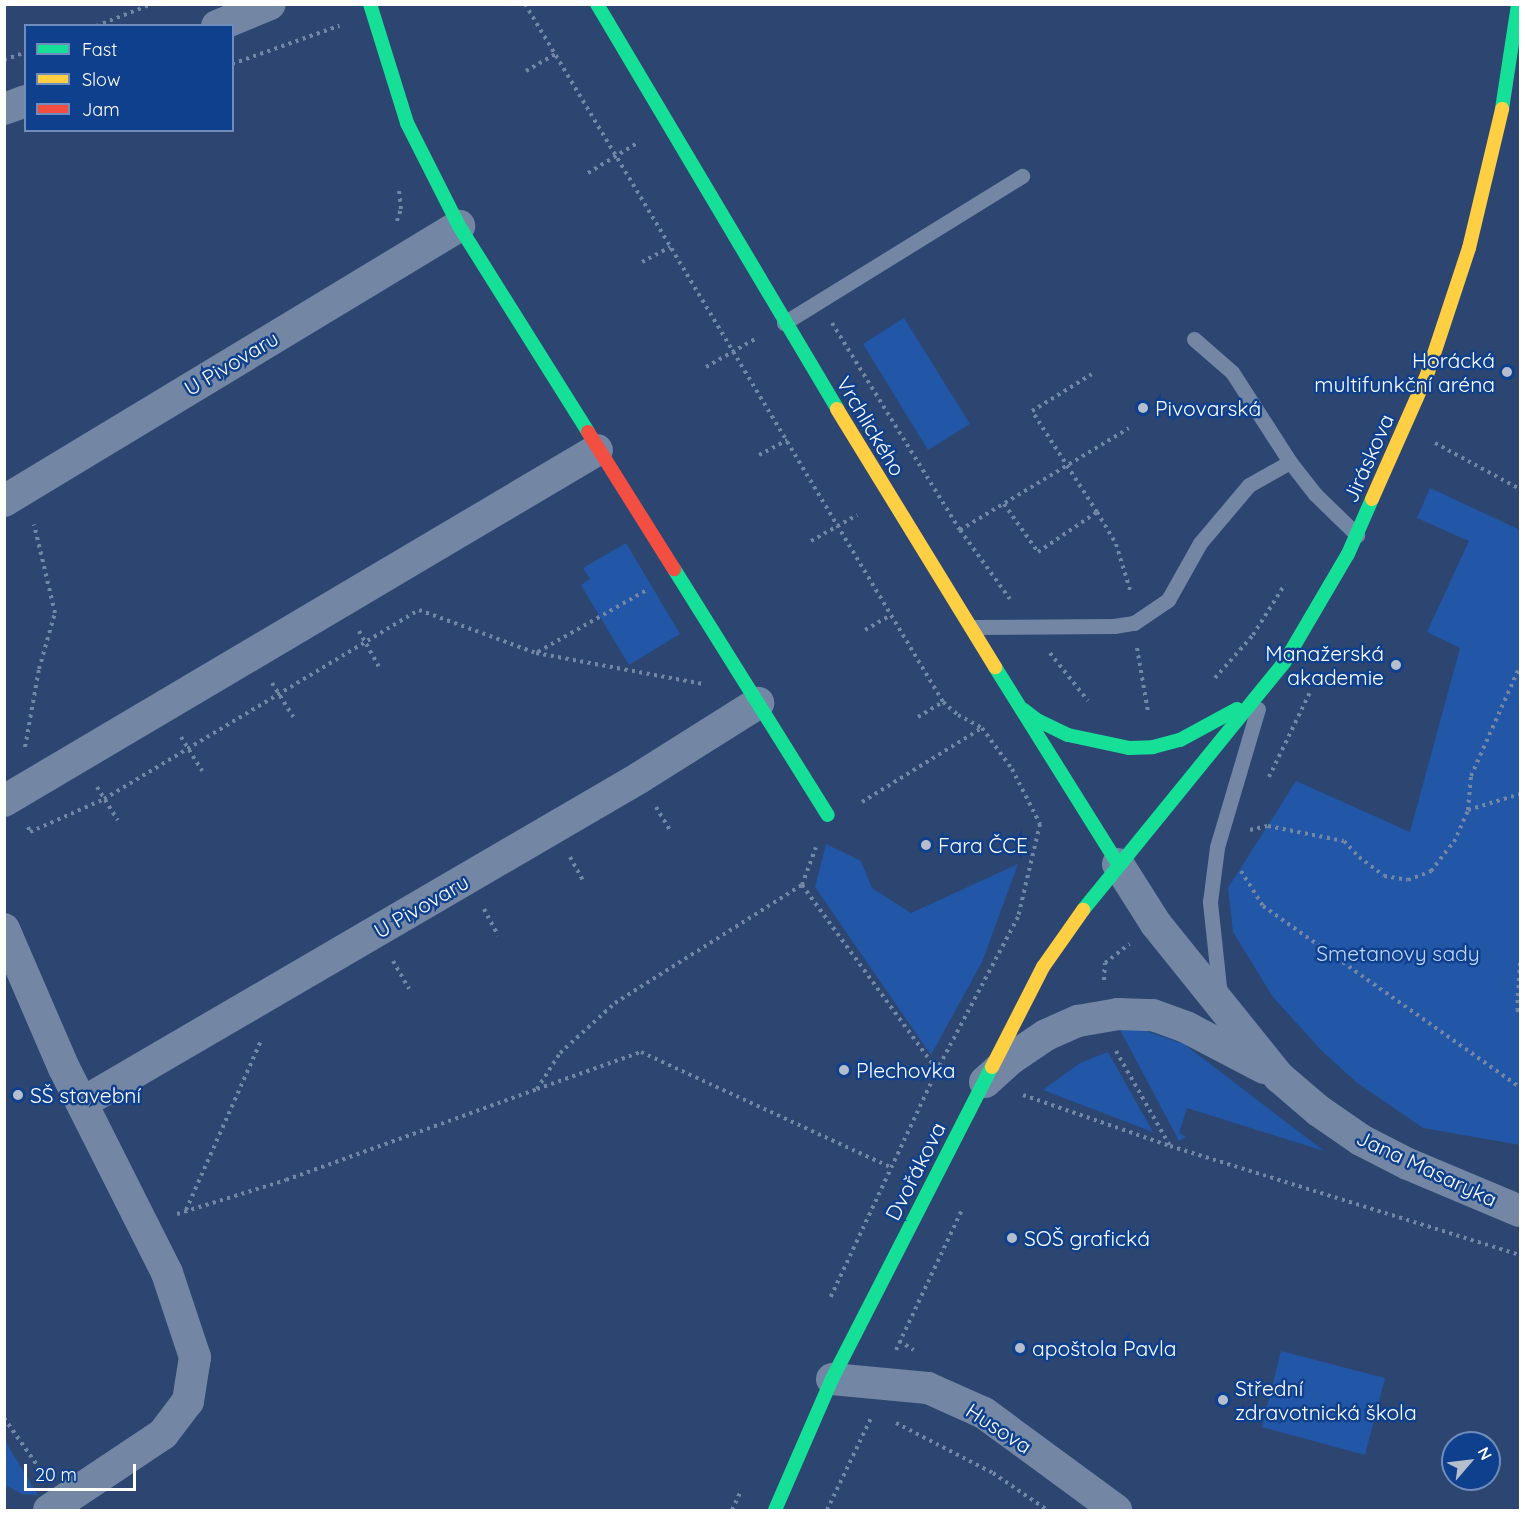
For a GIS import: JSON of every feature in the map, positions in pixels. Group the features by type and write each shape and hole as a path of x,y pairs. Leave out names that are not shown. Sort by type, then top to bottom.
{"street":[{"path":"222,24 270,4"},
{"name":"Vrchlického","path":"597,4 889,497 1118,864"},
{"name":"Jiráskova","path":"1118,864 1284,663 1356,535 1427,375 1469,248 1502,112 1518,4"},
{"path":"371,9 407,123 459,226 597,450 828,815"},
{"path":"4,109 24,102"},
{"name":"U Pivovaru","path":"4,501 459,226"},
{"path":"11,798 597,450"},
{"path":"1015,702 1037,720 1068,735 1129,748 1153,747 1180,740 1206,728 1264,688"},
{"name":"U Pivovaru","path":"82,1103 639,778 754,698"},
{"name":"Jana Masaryka","path":"1118,864 1156,924 1221,1008 1279,1077 1319,1111 1361,1140 1408,1164 1521,1211"},
{"name":"Dvořákova","path":"775,1510 832,1379 1043,967 1060,940 1118,864"},
{"path":"4,929 47,1032 167,1274 195,1357 188,1401 163,1434 56,1507"},
{"name":"Jana Masaryka","path":"985,1082 1012,1058 1046,1035 1078,1021 1118,1014 1153,1016 1186,1027 1279,1077"},
{"name":"Husova","path":"832,1379 928,1388 984,1413 1116,1510"}],"lane":[{"path":"784,322 1022,176"},
{"path":"1194,339 1232,372 1290,462 1315,494 1356,535"},
{"path":"969,627 1114,626 1134,623 1168,600 1200,543 1249,485 1290,462"},
{"path":"1221,1008 1210,902 1217,847 1234,781 1264,688"}],"path":[{"path":"101,24 152,4"},
{"path":"525,4 944,702 958,714 982,728 1012,770 1040,824 1018,916 937,1070 829,1300"},
{"path":"234,63 371,9"},
{"path":"4,60 24,53"},
{"path":"526,70 555,54"},
{"path":"588,172 668,125"},
{"path":"386,270 401,209 399,188"},
{"path":"642,262 670,247"},
{"path":"819,301 960,530 1092,706"},
{"path":"706,367 784,322"},
{"path":"1092,374 1032,411 1116,544 1130,582 1139,670 1150,721"},
{"path":"960,530 1129,428"},
{"path":"759,455 787,440"},
{"path":"1432,441 1521,489"},
{"path":"811,541 889,497"},
{"path":"1004,504 1038,552 1097,512"},
{"path":"32,516 55,613 39,669 11,798 30,832 104,799 419,610 536,653 754,698"},
{"path":"536,653 606,611 676,574"},
{"path":"1213,680 1253,635 1288,580"},
{"path":"865,630 891,615"},
{"path":"1249,831 1268,826 1344,841 1359,857 1384,876 1408,880 1431,871 1454,842 1468,810 1471,776 1521,666"},
{"path":"918,717 944,702"},
{"path":"828,815 851,808 982,728"},
{"path":"1468,810 1521,794"},
{"path":"1239,867 1263,906 1521,1087"},
{"path":"537,1089 560,1053 615,1003 802,885 937,1070"},
{"path":"1521,963 1518,1009 1521,1014"},
{"path":"186,1210 261,1040"},
{"path":"1115,1048 1170,1146"},
{"path":"142,1226 186,1210 286,1180 641,1053 890,1167"},
{"path":"1014,1101 1022,1094 1170,1146 1521,1255"},
{"path":"899,1341 966,1202"},
{"path":"4,1418 56,1507"},
{"path":"827,1510 872,1418 883,1420"},
{"path":"894,1421 993,1473 1047,1510"},
{"path":"732,1510 744,1484"}],"green space":[{"path":"904,318 970,424 928,450 863,344"},
{"name":"Smetanovy sady","path":"1430,488 1520,530 1520,1145 1423,1128 1356,1082 1320,1049 1273,997 1233,932 1228,888 1296,781 1410,832 1460,648 1427,632 1469,541 1417,518"},
{"path":"626,543 680,634 629,665 581,585 590,579 583,568"},
{"path":"826,844 861,861 872,888 911,913 1018,864 982,962 931,1055 815,887"},
{"path":"1119,1028 1143,1030 1184,1044 1324,1151 1187,1108 1179,1133 1186,1137 1179,1141"},
{"path":"1108,1052 1153,1132 1043,1090 1080,1063"},
{"path":"1281,1351 1385,1378 1365,1455 1262,1427"},
{"path":"5,1441 38,1495 22,1494 5,1485"}],"traffic: fast":[{"path":"370,4 407,123 459,226 588,432"},
{"path":"597,4 837,409"},
{"path":"1502,109 1518,4"},
{"path":"1083,910 1284,663 1348,554 1372,499"},
{"path":"674,569 828,815"},
{"path":"995,667 1118,864"},
{"path":"1024,710 1037,720 1068,735 1129,748 1153,747 1180,740 1237,709"},
{"path":"775,1510 832,1379 992,1067"}],"traffic: slow":[{"path":"1372,499 1427,375 1469,248 1502,109"},
{"path":"837,409 995,667"},
{"path":"992,1067 1043,967 1083,910"}],"traffic: jam":[{"path":"588,432 674,569"}],"place":[{"name":"Horácká multifunkční aréna","path":"1507,372"},
{"name":"Pivovarská","path":"1143,408"},
{"name":"Manažerská akademie","path":"1396,665"},
{"name":"Fara ČCE","path":"926,845"},
{"name":"Plechovka","path":"844,1070"},
{"name":"SŠ stavební","path":"18,1095"},
{"name":"SOŠ grafická","path":"1012,1238"},
{"name":"apoštola Pavla","path":"1020,1348"},
{"name":"Střední zdravotnická škola","path":"1223,1400"}]}
